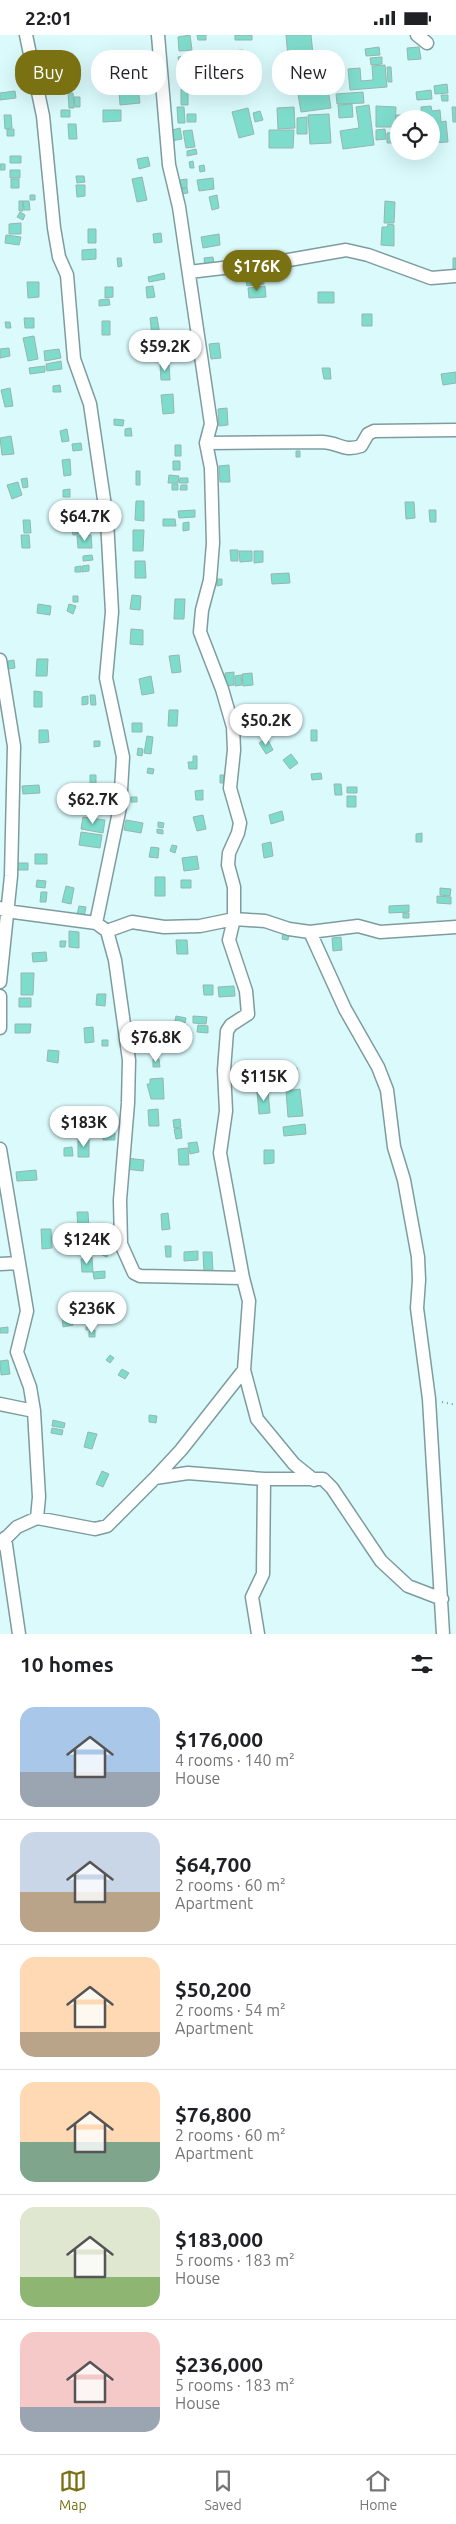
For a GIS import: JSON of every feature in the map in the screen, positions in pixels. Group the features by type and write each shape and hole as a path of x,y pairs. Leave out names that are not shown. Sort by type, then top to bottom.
{"street":[{"path":"26,35 42,116 54,228 59,257 67,275 74,359 90,404 107,519 112,612 106,678 123,757 120,807 96,923"},
{"path":"158,35 165,138 189,272 211,424 206,443 211,468 213,543 210,580 202,610 200,632 222,689 233,727 234,750 230,788 240,823 238,833 229,853 228,865 233,880 234,919 229,940 246,991 249,1010 248,1013 230,1025 227,1031 224,1070 226,1111 220,1153 249,1301 244,1371 257,1419 294,1463 314,1480"},
{"path":"417,35 427,43"},
{"path":"189,272 283,261 346,250 368,255 431,279 456,276"},
{"path":"206,443 323,441 335,443 346,449 362,446 368,434 374,431 456,430"},
{"path":"0,660 14,746 11,876 3,910 0,982"},
{"path":"3,910 96,923 107,931 116,960 129,1060 128,1103 120,1200 121,1244 134,1273 140,1276 243,1278"},
{"path":"107,931 132,922 164,927 200,926 234,919 265,921 289,929 310,932 358,926 380,932 456,927"},
{"path":"310,932 345,1009 378,1067 387,1089 394,1147 404,1180 418,1257 420,1280 417,1308 430,1399 443,1634"},
{"path":"0,996 0,1028"},
{"path":"0,1149 27,1311 17,1352 30,1387 34,1411 39,1497 37,1518"},
{"path":"0,1264 19,1263"},
{"path":"18,1634 2,1541 17,1527 37,1518 95,1529 106,1526 181,1450 244,1371"},
{"path":"0,1404 34,1411"},
{"path":"155,1478 188,1473 264,1479 323,1479 332,1488 372,1550 408,1587 442,1599"},
{"path":"258,1634 252,1597 263,1574 264,1479"}],"path":[{"path":"430,1399 456,1405"}],"building":[{"path":"190,35 192,50 179,50 178,37"},
{"path":"197,35 206,35 206,40 198,40"},
{"path":"235,35 252,35 252,40 235,40"},
{"path":"286,35 311,35 313,50 287,50"},
{"path":"379,47 380,55 366,56 365,49"},
{"path":"419,47 421,59 408,60 407,48"},
{"path":"382,57 382,64 371,65 370,58"},
{"path":"385,65 387,87 350,90 348,69 360,68 361,81 373,80 372,66"},
{"path":"387,67 391,67 392,82 388,82"},
{"path":"447,84 448,93 435,94 434,86"},
{"path":"431,90 432,99 417,100 416,92"},
{"path":"15,91 16,98 0,100 0,93"},
{"path":"363,92 364,103 337,104 336,95 345,95 345,93"},
{"path":"68,95 73,95 74,108 69,108"},
{"path":"119,95 139,95 140,103 120,105"},
{"path":"181,95 188,95 188,105 181,105"},
{"path":"298,95 329,95 331,108 301,112"},
{"path":"441,95 448,95 448,101 442,101"},
{"path":"74,97 80,97 80,107 75,107"},
{"path":"352,104 353,117 339,118 338,105"},
{"path":"369,105 374,145 343,149 340,131 359,128 356,107"},
{"path":"376,106 396,107 396,110 390,110 390,127 376,127"},
{"path":"431,106 432,110 421,110 421,107"},
{"path":"177,107 184,107 185,123 178,123"},
{"path":"294,107 295,128 278,129 277,108"},
{"path":"452,107 456,107 456,122 453,122"},
{"path":"248,108 254,134 239,138 232,112"},
{"path":"61,110 70,110 70,117 61,117"},
{"path":"103,110 121,110 121,121 103,122"},
{"path":"440,110 441,122 446,121 448,142 440,142"},
{"path":"260,111 263,120 255,122 253,113"},
{"path":"187,114 196,114 196,122 187,122"},
{"path":"329,114 331,143 310,144 308,115"},
{"path":"4,115 11,115 12,128 5,129"},
{"path":"307,117 307,134 297,134 297,118"},
{"path":"68,124 76,124 77,139 69,139"},
{"path":"180,128 182,139 171,141 168,131"},
{"path":"7,129 14,129 14,136 7,136"},
{"path":"385,129 386,139 376,140 376,130"},
{"path":"192,130 195,147 186,148 183,131"},
{"path":"269,130 294,130 293,148 269,148"},
{"path":"387,133 390,133 390,143 387,143"},
{"path":"196,149 197,154 187,156 187,151"},
{"path":"10,156 21,156 21,163 10,163"},
{"path":"148,157 150,166 139,169 137,159"},
{"path":"193,161 194,168 190,168 189,162"},
{"path":"0,164 5,164 5,170 0,170"},
{"path":"204,165 205,171 200,172 199,166"},
{"path":"10,170 20,170 20,178 10,178"},
{"path":"76,176 84,176 85,182 77,183"},
{"path":"142,177 147,200 137,202 132,179"},
{"path":"213,178 214,189 199,191 197,180"},
{"path":"11,179 19,179 19,188 11,188"},
{"path":"187,179 187,188 180,188 180,180"},
{"path":"76,185 85,185 85,196 77,197"},
{"path":"187,188 188,193 180,194 180,189"},
{"path":"30,195 35,195 35,200 30,200"},
{"path":"217,195 219,208 212,210 209,197"},
{"path":"19,201 23,201 23,211 19,211"},
{"path":"23,201 29,201 30,210 24,210"},
{"path":"385,201 395,202 394,223 384,223"},
{"path":"20,212 25,215 23,220 17,217"},
{"path":"21,223 21,234 9,234 9,224"},
{"path":"388,224 394,225 394,246 381,245 382,227 387,227"},
{"path":"88,229 96,229 96,243 88,243"},
{"path":"161,233 162,242 154,243 153,234"},
{"path":"219,234 220,245 203,248 201,237"},
{"path":"6,235 21,237 19,245 5,243"},
{"path":"96,249 96,259 82,260 82,250"},
{"path":"213,257 214,265 205,266 204,258"},
{"path":"117,258 121,258 122,266 118,267"},
{"path":"453,258 456,258 456,274 453,274"},
{"path":"164,273 165,279 149,282 148,277"},
{"path":"264,278 264,284 247,286 246,280"},
{"path":"27,282 39,282 39,297 28,298"},
{"path":"153,286 155,297 147,298 146,287"},
{"path":"265,286 266,297 249,298 248,288"},
{"path":"105,287 113,287 113,297 105,298"},
{"path":"318,292 334,292 334,303 318,303"},
{"path":"109,299 110,305 99,306 99,300"},
{"path":"362,314 372,314 372,326 362,326"},
{"path":"157,317 160,335 152,336 150,318"},
{"path":"24,318 34,318 34,328 25,328"},
{"path":"102,321 110,321 110,335 102,335"},
{"path":"5,322 10,322 11,328 6,328"},
{"path":"34,336 38,359 28,361 23,338"},
{"path":"219,343 221,358 211,359 209,344"},
{"path":"9,348 10,356 0,358 0,349"},
{"path":"59,349 61,358 45,361 44,351"},
{"path":"61,361 62,369 47,371 46,364"},
{"path":"160,365 169,365 170,380 161,380"},
{"path":"45,366 45,372 30,374 29,368"},
{"path":"322,368 330,368 331,379 324,379"},
{"path":"456,372 456,383 443,385 441,374"},
{"path":"60,385 61,392 53,392 53,386"},
{"path":"10,388 13,406 5,407 1,390"},
{"path":"173,394 174,413 163,414 161,395"},
{"path":"227,408 228,425 219,426 218,409"},
{"path":"114,419 124,420 123,426 114,425"},
{"path":"131,428 132,436 125,436 125,429"},
{"path":"67,429 69,441 62,442 60,431"},
{"path":"11,436 14,454 2,455 0,438"},
{"path":"81,443 82,450 73,451 72,444"},
{"path":"175,445 181,445 181,456 175,456"},
{"path":"296,451 300,451 300,457 296,457"},
{"path":"70,459 71,475 64,476 62,460"},
{"path":"173,461 180,461 180,470 173,470"},
{"path":"229,465 230,482 220,482 219,466"},
{"path":"136,471 140,471 140,485 136,485"},
{"path":"169,475 179,476 178,483 168,483"},
{"path":"27,478 28,487 23,488 21,479"},
{"path":"180,478 188,478 188,483 179,483"},
{"path":"18,482 22,495 12,499 7,485"},
{"path":"172,484 178,484 178,490 172,490"},
{"path":"181,485 187,485 187,490 180,490"},
{"path":"70,489 70,497 63,497 63,490"},
{"path":"136,501 144,501 144,521 135,520"},
{"path":"405,502 414,502 415,518 406,519"},
{"path":"80,503 81,512 74,512 73,504"},
{"path":"195,510 195,517 179,518 178,511"},
{"path":"429,510 436,510 436,522 430,522"},
{"path":"163,519 175,519 176,526 163,526"},
{"path":"23,520 30,520 31,533 24,533"},
{"path":"189,522 189,530 183,531 183,523"},
{"path":"72,530 78,530 78,535 73,535"},
{"path":"133,530 144,530 143,551 133,551"},
{"path":"21,535 29,535 30,548 22,548"},
{"path":"91,535 92,548 78,548 77,536"},
{"path":"230,550 238,550 238,561 231,561"},
{"path":"239,551 252,551 252,561 240,562"},
{"path":"254,551 263,551 263,562 254,563"},
{"path":"92,555 93,560 83,561 83,556"},
{"path":"135,561 145,561 146,578 135,578"},
{"path":"89,565 89,571 82,572 82,566"},
{"path":"81,566 81,572 75,572 75,567"},
{"path":"289,573 290,583 272,584 271,574"},
{"path":"217,579 222,579 222,585 217,586"},
{"path":"132,595 141,596 140,610 130,609"},
{"path":"73,596 78,596 78,602 73,602"},
{"path":"175,599 185,599 184,619 174,619"},
{"path":"38,604 51,606 50,615 37,613"},
{"path":"69,604 76,606 73,614 67,611"},
{"path":"131,629 143,630 143,645 130,644"},
{"path":"179,655 181,672 172,673 169,656"},
{"path":"37,659 48,659 47,676 36,676"},
{"path":"14,660 15,668 8,669 8,661"},
{"path":"234,672 234,685 226,686 225,673"},
{"path":"252,673 253,685 243,686 242,674"},
{"path":"241,675 242,685 235,686 235,676"},
{"path":"151,676 154,693 142,695 139,679"},
{"path":"34,691 42,692 42,707 34,707"},
{"path":"90,695 95,695 96,705 91,705"},
{"path":"88,696 88,704 82,705 82,697"},
{"path":"169,710 178,710 177,726 168,726"},
{"path":"260,711 260,717 254,718 253,712"},
{"path":"264,713 270,713 272,728 265,729"},
{"path":"132,723 142,723 142,732 132,732"},
{"path":"39,730 48,730 49,742 39,743"},
{"path":"311,730 317,730 317,741 311,741"},
{"path":"147,736 153,737 151,754 144,753"},
{"path":"267,738 273,750 266,754 259,743"},
{"path":"94,741 100,741 100,746 94,747"},
{"path":"138,748 143,749 142,756 137,755"},
{"path":"291,754 298,763 290,769 283,760"},
{"path":"193,756 197,756 197,769 189,769 188,762 193,762"},
{"path":"148,768 154,769 153,774 147,773"},
{"path":"321,773 322,779 312,780 311,774"},
{"path":"90,775 96,775 96,785 90,785"},
{"path":"220,775 224,775 224,783 220,783"},
{"path":"334,784 341,784 342,795 335,795"},
{"path":"39,785 40,793 23,794 22,786"},
{"path":"347,787 357,787 357,793 347,793"},
{"path":"203,790 203,800 196,800 195,791"},
{"path":"347,796 356,796 356,807 347,807"},
{"path":"131,797 137,797 137,802 131,802"},
{"path":"282,811 284,820 271,824 269,815"},
{"path":"203,815 206,829 197,831 193,817"},
{"path":"83,817 105,820 103,833 81,829"},
{"path":"126,820 143,823 141,833 124,830"},
{"path":"158,822 164,823 163,828 158,827"},
{"path":"157,829 163,830 163,834 157,833"},
{"path":"81,832 102,835 100,848 79,845"},
{"path":"422,833 422,842 416,842 416,834"},
{"path":"271,842 273,856 264,858 262,844"},
{"path":"172,845 177,846 175,853 170,851"},
{"path":"151,847 159,848 158,858 149,857"},
{"path":"35,854 47,854 47,864 35,864"},
{"path":"197,856 199,869 184,871 182,858"},
{"path":"18,863 28,863 28,870 18,870"},
{"path":"155,877 165,877 165,896 155,896"},
{"path":"37,880 46,881 45,888 36,887"},
{"path":"181,880 191,880 191,888 181,888"},
{"path":"66,886 74,888 71,904 62,902"},
{"path":"440,888 451,889 450,896 440,895"},
{"path":"41,892 47,892 46,902 40,902"},
{"path":"437,896 451,897 451,904 437,903"},
{"path":"409,905 409,912 389,913 389,906"},
{"path":"79,906 86,907 84,917 77,915"},
{"path":"403,913 409,913 409,918 403,918"},
{"path":"69,931 79,932 79,948 69,947"},
{"path":"283,933 289,934 288,940 282,939"},
{"path":"341,937 342,950 333,951 332,938"},
{"path":"176,940 187,940 188,954 177,954"},
{"path":"60,941 66,941 65,947 60,947"},
{"path":"46,952 47,961 33,962 32,953"},
{"path":"21,973 34,973 33,995 21,995"},
{"path":"203,985 213,985 213,995 204,995"},
{"path":"234,986 235,996 219,997 218,987"},
{"path":"97,994 106,994 105,1006 96,1005"},
{"path":"19,998 31,998 31,1007 19,1007"},
{"path":"176,1016 186,1018 185,1023 175,1021"},
{"path":"193,1016 207,1017 206,1024 193,1023"},
{"path":"176,1023 187,1025 185,1038 174,1036"},
{"path":"15,1024 31,1024 30,1033 15,1033"},
{"path":"198,1025 208,1026 208,1033 197,1032"},
{"path":"93,1027 94,1042 85,1043 84,1028"},
{"path":"102,1040 108,1040 108,1046 102,1046"},
{"path":"48,1050 59,1051 58,1063 47,1061"},
{"path":"153,1059 159,1059 160,1067 153,1067"},
{"path":"297,1068 298,1075 292,1075 292,1069"},
{"path":"163,1078 164,1099 151,1099 147,1084 150,1084 150,1079"},
{"path":"300,1089 303,1116 288,1117 286,1091"},
{"path":"268,1091 270,1113 259,1114 257,1092"},
{"path":"158,1109 159,1126 149,1126 148,1110"},
{"path":"180,1119 181,1127 174,1128 173,1120"},
{"path":"305,1124 306,1134 284,1136 283,1127"},
{"path":"105,1126 114,1126 114,1131 105,1131"},
{"path":"181,1128 182,1138 176,1139 174,1129"},
{"path":"103,1133 115,1133 115,1140 103,1140"},
{"path":"78,1139 89,1139 89,1157 78,1157"},
{"path":"197,1142 199,1152 190,1154 188,1143"},
{"path":"72,1147 73,1156 64,1156 64,1148"},
{"path":"188,1148 189,1165 179,1165 178,1149"},
{"path":"264,1150 274,1150 274,1163 264,1164"},
{"path":"126,1158 144,1160 143,1171 125,1169"},
{"path":"36,1170 37,1180 17,1181 16,1172"},
{"path":"77,1212 88,1212 89,1230 78,1231"},
{"path":"168,1213 170,1229 162,1230 161,1214"},
{"path":"41,1229 51,1229 52,1248 42,1249"},
{"path":"165,1246 171,1246 171,1257 166,1257"},
{"path":"103,1250 109,1252 107,1257 102,1255"},
{"path":"198,1251 198,1260 184,1261 184,1252"},
{"path":"203,1252 212,1252 213,1273 204,1273"},
{"path":"92,1257 93,1272 82,1272 81,1259"},
{"path":"105,1271 105,1278 94,1279 93,1272"},
{"path":"99,1305 100,1317 90,1318 88,1307"},
{"path":"71,1307 73,1325 63,1327 61,1309"},
{"path":"92,1326 92,1330 86,1330 86,1327"},
{"path":"8,1327 8,1333 0,1333 0,1328"},
{"path":"95,1330 95,1337 89,1337 89,1331"},
{"path":"110,1355 114,1358 110,1363 106,1360"},
{"path":"8,1360 10,1374 1,1375 0,1361"},
{"path":"122,1369 129,1373 125,1379 118,1375"},
{"path":"149,1415 157,1416 156,1423 149,1422"},
{"path":"53,1420 65,1423 64,1428 52,1426"},
{"path":"52,1428 63,1430 62,1435 51,1433"},
{"path":"88,1432 97,1434 92,1449 84,1447"},
{"path":"102,1471 109,1474 103,1487 96,1484"}]}
